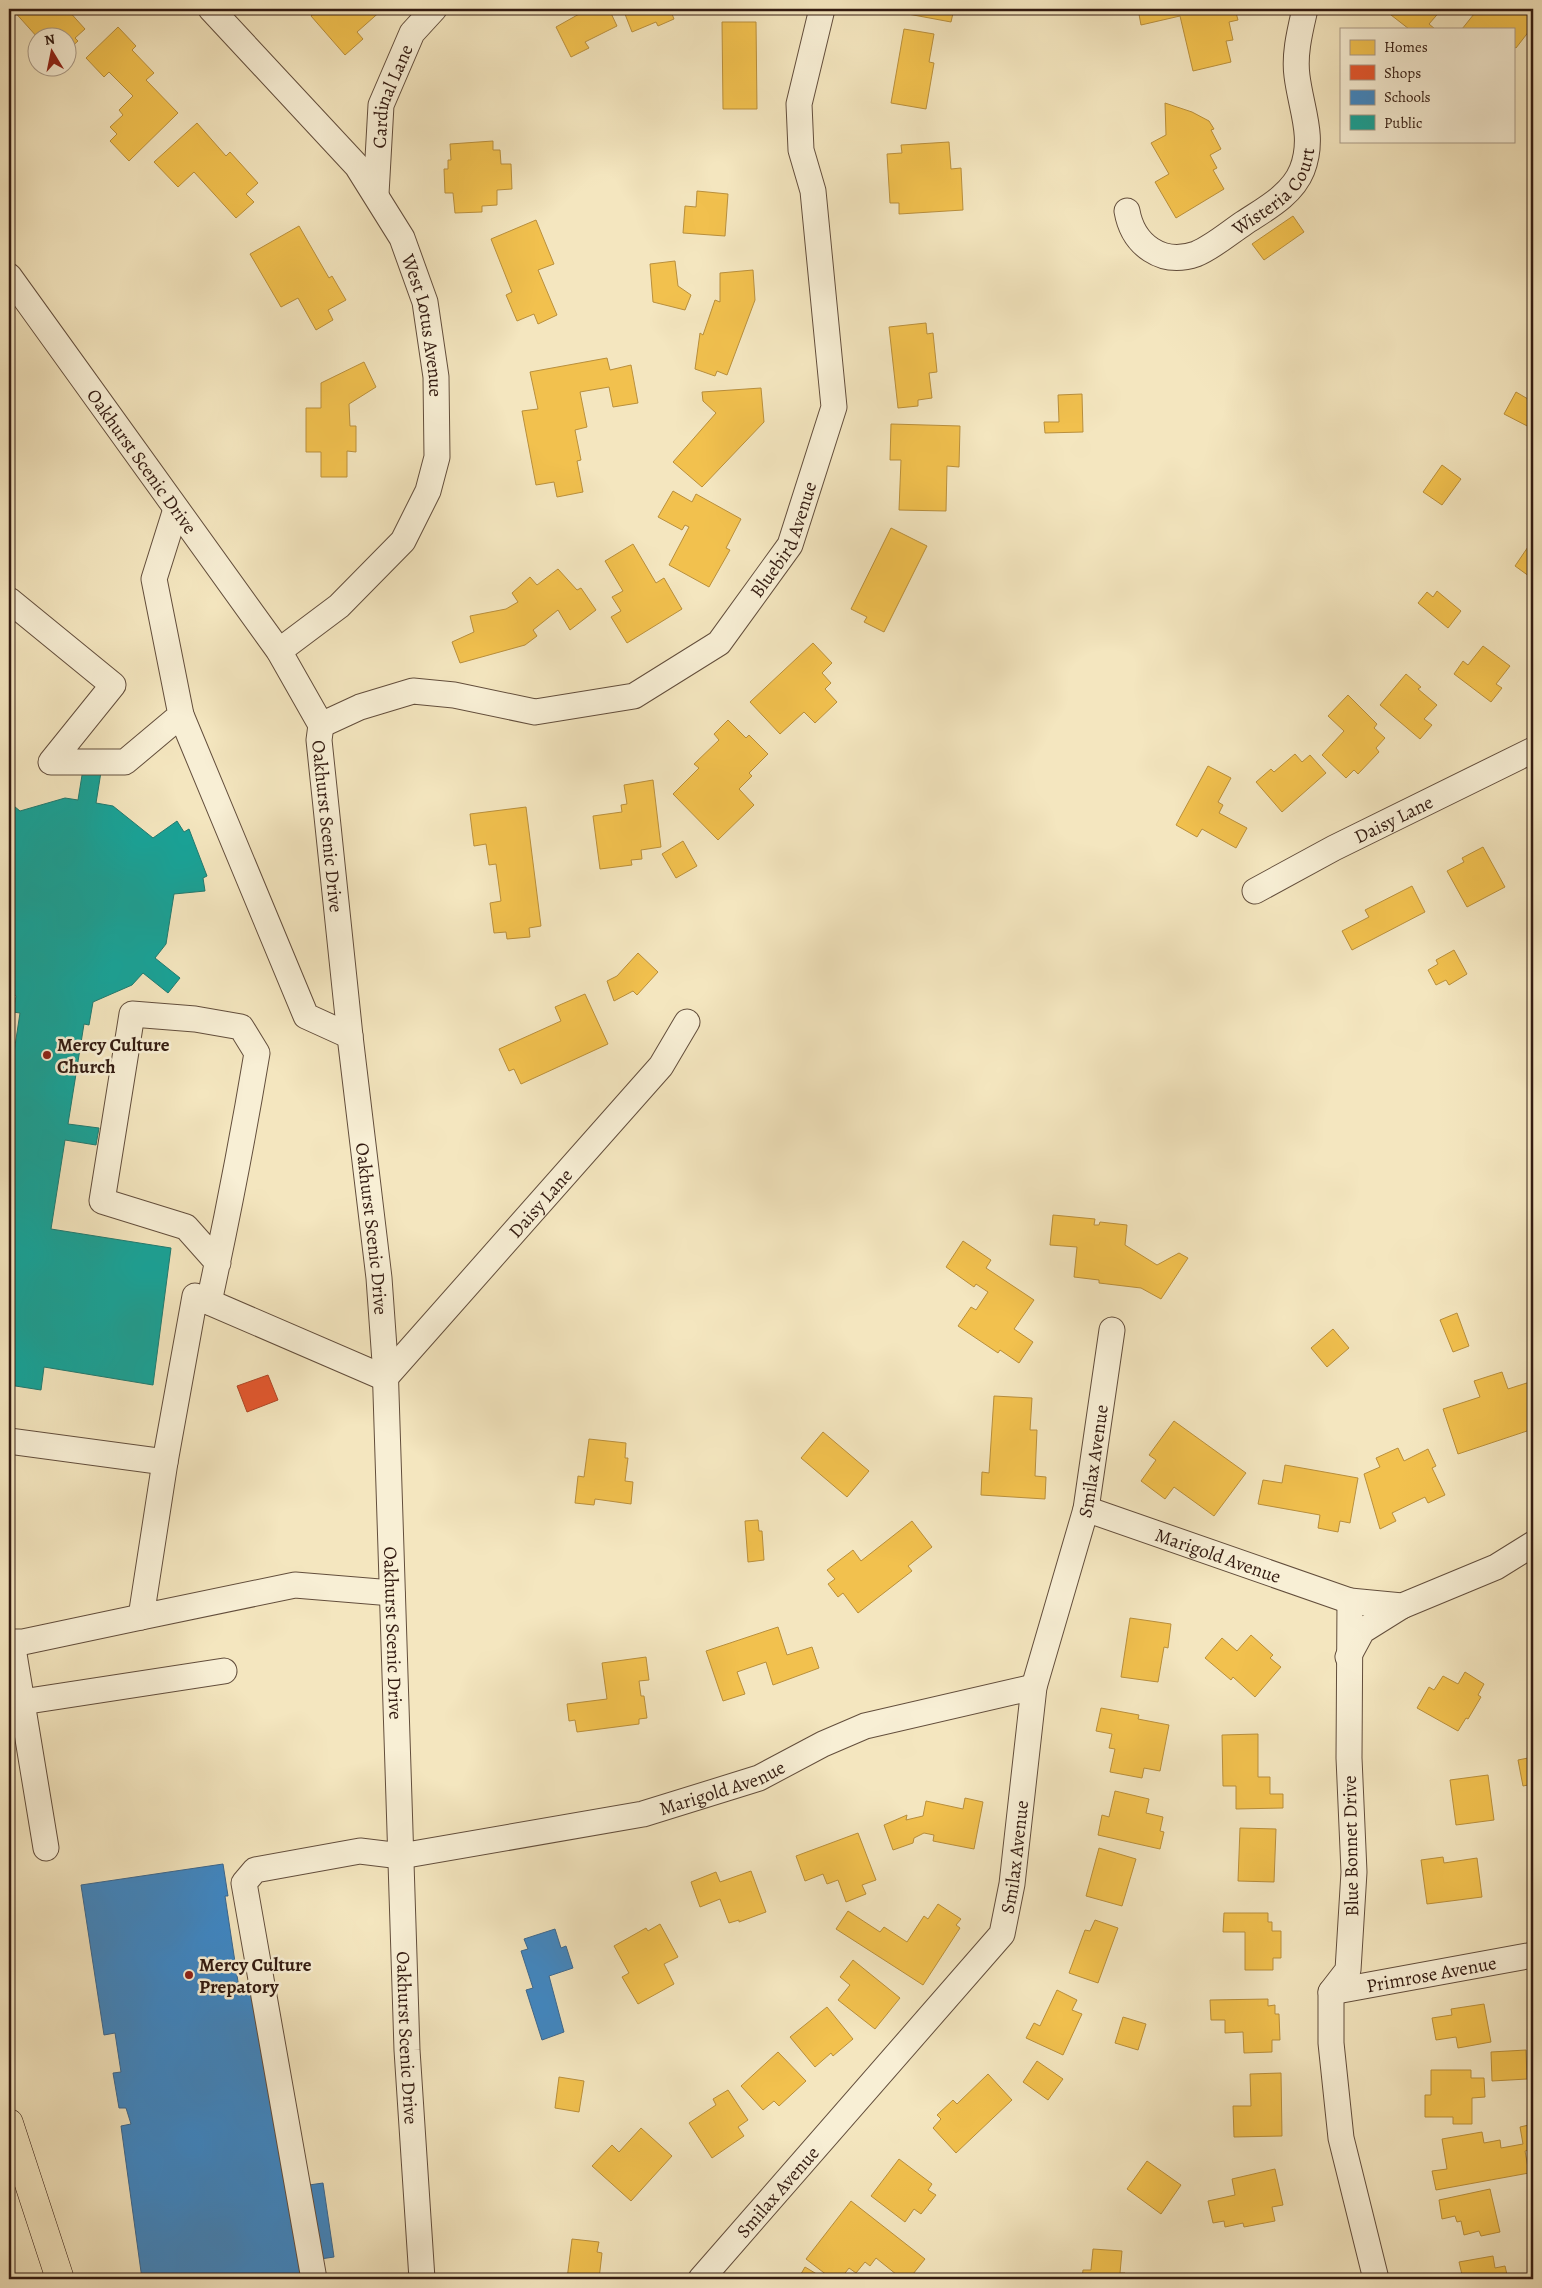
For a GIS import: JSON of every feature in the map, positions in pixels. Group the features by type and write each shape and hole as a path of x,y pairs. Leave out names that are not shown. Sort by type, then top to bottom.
{"highway":[{"path":"9,2123 60,2279"}],"street":[{"name":"West Lotus Avenue","path":"211,9 357,166 376,194 402,238 425,302 436,377 437,457 428,491 403,541 340,606 279,651"},
{"name":"Cardinal Lane","path":"376,194 381,106 412,33 434,9"},
{"name":"Bluebird Avenue","path":"321,725 360,707 413,691 454,695 535,712 634,696 719,643 790,545 834,407 813,191 801,150 799,104 822,9"},
{"name":"Wisteria Court","path":"1127,211 1129,224 1136,238 1148,249 1163,256 1182,257 1203,250 1289,191 1302,170 1308,140 1297,76 1297,48 1305,9"},
{"name":"Oakhurst Scenic Drive","path":"9,276 279,651 321,725 319,740 350,1036 379,1278 385,1378 407,2050 422,2279"},
{"path":"176,509 154,579 181,715 306,1016 350,1036"},
{"path":"9,600 113,685 52,762 125,762 181,715"},
{"name":"Daisy Lane","path":"1255,891 1334,848 1533,750"},
{"path":"209,1302 218,1263 235,1183 257,1053 241,1027 195,1019 132,1014 102,1201 186,1227 218,1263"},
{"name":"Daisy Lane","path":"385,1378 661,1066 687,1022"},
{"path":"141,1617 165,1462 195,1296 385,1378"},
{"name":"Smilax Avenue","path":"701,2279 1002,1934 1012,1884 1034,1687 1086,1509 1112,1330"},
{"path":"9,1442 165,1462"},
{"name":"Marigold Avenue","path":"1086,1509 1350,1600"},
{"path":"1348,1656 1362,1631 1402,1606 1496,1567 1533,1544"},
{"path":"46,1848 11,1642 23,1642 295,1584 392,1593"},
{"path":"1350,1600 1402,1606"},
{"name":"Blue Bonnet Drive","path":"1330,1992 1348,1970 1354,1882 1349,1758 1348,1656 1350,1600"},
{"path":"22,1702 224,1671"},
{"name":"Marigold Avenue","path":"314,2279 244,1883 255,1870 360,1851 401,1856 643,1814 759,1778 824,1744 865,1726 1034,1687"},
{"name":"Primrose Avenue","path":"1330,1992 1533,1955"},
{"path":"1330,1992 1331,2043 1341,2138 1376,2279"}],"building: Homes":[{"path":"12,9 67,9 85,29 78,35 78,28 29,28"},
{"path":"319,9 383,9 357,32 363,39 345,55 311,16"},
{"path":"588,9 609,9 617,26 585,42 589,48 571,57 556,27"},
{"path":"623,9 670,9 674,19 658,26 656,22 632,32"},
{"path":"909,9 954,9 951,22 908,14"},
{"path":"1138,9 1235,9 1238,20 1229,22 1233,40 1226,41 1231,62 1193,71 1180,16 1141,25"},
{"path":"1396,9 1442,9 1429,24 1434,28 1408,28 1391,15"},
{"path":"1478,9 1533,9 1533,26 1516,48 1514,47 1514,28 1463,28"},
{"path":"722,22 756,22 757,109 723,109"},
{"path":"118,27 136,46 132,50 154,73 146,80 178,113 129,161 110,141 117,134 110,127 123,115 119,110 133,96 109,72 104,77 86,58"},
{"path":"904,29 934,34 929,62 934,63 926,109 891,103"},
{"path":"1165,103 1192,112 1209,121 1214,129 1211,130 1221,149 1210,155 1217,168 1213,170 1224,189 1176,218 1155,182 1169,174 1151,143 1166,135"},
{"path":"197,123 226,156 230,152 258,183 246,194 254,202 236,218 194,172 178,187 154,162"},
{"path":"493,141 493,150 500,150 501,164 511,164 512,189 497,190 497,205 482,206 482,212 455,213 453,193 445,193 444,169 448,169 448,160 451,160 450,144"},
{"path":"949,142 951,169 961,168 963,210 899,214 899,203 890,203 887,154 902,153 901,145"},
{"path":"697,191 728,194 725,236 683,233 685,206 696,207"},
{"path":"1293,216 1304,232 1264,260 1252,244"},
{"path":"536,220 554,264 538,270 557,315 538,324 534,314 517,321 506,295 512,292 491,239"},
{"path":"299,226 329,278 332,276 346,300 328,310 333,320 316,330 298,298 281,307 250,254"},
{"path":"675,261 678,286 691,295 685,310 653,302 650,264"},
{"path":"753,270 755,300 727,375 717,371 715,376 695,369 700,333 703,335 715,300 720,302 720,273"},
{"path":"926,323 927,334 933,333 937,372 929,373 932,398 918,400 918,406 898,408 889,327"},
{"path":"607,358 610,370 631,365 638,403 613,407 609,387 580,392 587,427 575,430 581,460 577,461 583,492 557,497 554,482 536,485 522,411 538,409 530,372"},
{"path":"364,362 376,387 349,404 350,426 356,426 356,452 347,451 347,477 321,477 321,452 306,452 306,408 321,408 321,383"},
{"path":"761,388 764,422 702,487 673,462 716,413 703,401 702,392"},
{"path":"1516,392 1533,402 1533,429 1504,414"},
{"path":"1082,394 1083,432 1045,433 1044,422 1059,422 1058,395"},
{"path":"891,424 960,426 959,467 947,466 946,511 899,510 901,460 890,460"},
{"path":"1442,465 1461,479 1442,505 1423,492"},
{"path":"673,491 692,502 696,494 741,519 726,548 730,550 709,587 669,565 689,527 685,525 682,530 658,517"},
{"path":"891,528 927,546 884,632 864,622 867,617 851,609"},
{"path":"1533,542 1533,579 1515,566"},
{"path":"633,544 656,583 664,578 682,609 627,643 611,617 621,611 612,597 623,591 605,561"},
{"path":"558,569 577,590 581,588 596,610 570,630 558,610 533,630 537,636 525,645 460,663 452,642 474,632 470,616 506,609 518,602 512,593 530,577 537,585"},
{"path":"1437,591 1461,611 1448,628 1418,603 1427,592 1433,597"},
{"path":"813,643 832,663 822,673 831,683 825,689 837,702 815,723 804,712 780,734 750,702"},
{"path":"1533,644 1533,654 1528,649"},
{"path":"1483,646 1510,666 1496,684 1502,688 1491,702 1454,674 1463,661 1468,665"},
{"path":"1406,674 1421,687 1418,689 1437,705 1424,719 1432,725 1420,739 1380,705"},
{"path":"1348,695 1377,724 1374,728 1385,738 1376,748 1379,752 1358,774 1354,770 1346,778 1322,755 1344,731 1328,716"},
{"path":"728,720 746,738 749,735 768,754 749,773 752,776 739,789 754,805 718,840 673,794 699,768 694,764 719,740 714,734"},
{"path":"1295,754 1302,762 1310,755 1326,773 1282,812 1256,782 1271,769 1274,772"},
{"path":"1208,766 1231,778 1218,802 1223,805 1219,813 1247,828 1236,848 1202,829 1197,837 1176,825"},
{"path":"653,780 661,847 641,850 642,859 631,860 632,865 600,869 593,816 622,812 621,805 627,804 624,785"},
{"path":"526,807 541,926 529,928 530,937 507,939 506,932 494,933 490,903 501,901 496,864 489,865 486,844 474,846 470,814"},
{"path":"683,841 697,866 676,878 662,854"},
{"path":"1483,847 1505,887 1467,907 1447,871 1464,862 1462,858"},
{"path":"1412,886 1425,912 1352,950 1342,931 1369,917 1365,910"},
{"path":"1454,950 1467,974 1449,985 1446,980 1436,985 1428,970 1438,964 1436,960"},
{"path":"638,953 658,972 637,995 633,991 614,1001 607,981 617,976"},
{"path":"585,994 608,1044 521,1084 514,1069 509,1071 499,1049 561,1021 555,1007"},
{"path":"1053,1215 1095,1219 1094,1225 1099,1225 1100,1222 1127,1225 1125,1245 1157,1265 1179,1253 1188,1258 1161,1299 1141,1288 1099,1283 1099,1280 1074,1277 1077,1247 1050,1245"},
{"path":"963,1241 991,1260 986,1268 1034,1300 1014,1329 1033,1342 1019,1363 1000,1350 998,1353 958,1326 971,1307 976,1310 988,1292 976,1284 974,1287 946,1267"},
{"path":"1457,1313 1469,1346 1453,1352 1440,1320"},
{"path":"1333,1329 1349,1348 1327,1367 1311,1348"},
{"path":"1502,1372 1508,1389 1533,1381 1533,1429 1458,1454 1443,1409 1480,1397 1474,1381"},
{"path":"994,1396 1032,1398 1030,1430 1037,1430 1035,1476 1046,1477 1045,1499 981,1495 982,1472 989,1473"},
{"path":"1174,1421 1246,1473 1214,1516 1174,1487 1165,1499 1141,1481 1156,1460 1149,1455"},
{"path":"823,1432 869,1471 847,1497 801,1458"},
{"path":"589,1439 626,1443 625,1458 628,1458 625,1481 633,1482 631,1504 595,1499 594,1505 575,1503 578,1476 584,1477"},
{"path":"1398,1448 1404,1461 1428,1449 1436,1466 1432,1468 1445,1495 1428,1503 1425,1497 1392,1513 1396,1521 1380,1529 1364,1474 1380,1467 1376,1458"},
{"path":"1285,1465 1358,1478 1350,1523 1340,1521 1338,1532 1318,1528 1320,1515 1258,1504 1263,1480 1282,1483"},
{"path":"758,1520 759,1531 762,1531 764,1560 748,1562 745,1521"},
{"path":"912,1521 932,1547 908,1566 912,1571 858,1613 843,1593 838,1597 828,1584 835,1579 827,1570 853,1550 861,1561"},
{"path":"1130,1618 1171,1624 1168,1648 1164,1647 1158,1682 1121,1677"},
{"path":"1533,1618 1533,1630 1529,1621"},
{"path":"778,1627 787,1655 812,1647 819,1668 773,1685 766,1662 737,1672 745,1694 723,1701 706,1651"},
{"path":"1251,1635 1273,1655 1270,1658 1281,1667 1255,1697 1233,1677 1231,1680 1205,1658 1222,1638 1237,1651"},
{"path":"646,1657 649,1680 639,1681 641,1696 644,1696 647,1718 639,1719 639,1724 577,1732 575,1720 569,1721 567,1704 607,1699 602,1663"},
{"path":"1465,1672 1484,1684 1478,1695 1481,1697 1468,1719 1466,1718 1458,1731 1417,1708 1429,1687 1434,1690 1443,1676 1458,1684"},
{"path":"1101,1708 1139,1715 1138,1719 1169,1725 1160,1771 1144,1768 1142,1778 1110,1772 1115,1749 1109,1748 1112,1734 1096,1731"},
{"path":"1258,1734 1258,1777 1270,1777 1270,1794 1283,1794 1283,1808 1236,1809 1236,1786 1223,1786 1222,1735"},
{"path":"1533,1757 1533,1784 1523,1786 1518,1760"},
{"path":"1488,1775 1494,1820 1456,1825 1450,1780"},
{"path":"1115,1791 1149,1799 1146,1813 1163,1817 1160,1831 1164,1832 1160,1849 1098,1835 1102,1815 1109,1817"},
{"path":"965,1798 983,1802 974,1849 933,1841 934,1835 924,1833 914,1838 913,1843 893,1850 884,1825 907,1815 906,1820 923,1816 926,1801 963,1809"},
{"path":"1240,1828 1276,1829 1274,1882 1238,1881"},
{"path":"858,1833 876,1880 862,1885 866,1894 846,1902 838,1880 827,1884 823,1874 805,1881 796,1856"},
{"path":"1099,1848 1136,1859 1122,1906 1086,1896"},
{"path":"1443,1857 1444,1863 1477,1858 1482,1897 1427,1904 1421,1860"},
{"path":"751,1871 766,1912 739,1922 739,1920 729,1923 720,1899 700,1907 691,1882 716,1872 720,1882"},
{"path":"938,1904 961,1919 956,1925 960,1928 923,1985 836,1929 848,1911 880,1932 884,1927 907,1942 924,1916 928,1919"},
{"path":"1224,1913 1268,1913 1268,1922 1272,1922 1272,1931 1281,1931 1281,1958 1273,1958 1273,1970 1245,1970 1245,1932 1223,1932"},
{"path":"1095,1920 1118,1928 1098,1983 1069,1973 1085,1930 1090,1931"},
{"path":"660,1924 678,1957 664,1964 674,1984 638,2004 622,1977 629,1973 614,1946 646,1928 648,1931"},
{"path":"853,1960 900,1998 875,2029 838,2000 850,1985 840,1977"},
{"path":"1057,1990 1077,2000 1072,2010 1082,2014 1063,2055 1026,2038 1034,2023 1040,2026"},
{"path":"1268,1999 1268,2006 1275,2005 1275,2014 1279,2014 1280,2040 1272,2040 1272,2052 1244,2053 1243,2032 1225,2033 1225,2020 1211,2020 1210,2000"},
{"path":"1484,2004 1491,2042 1458,2048 1456,2037 1436,2040 1432,2018 1452,2015 1451,2009"},
{"path":"827,2007 853,2039 833,2056 831,2053 815,2067 790,2037"},
{"path":"1123,2017 1146,2024 1138,2050 1115,2043"},
{"path":"1526,2050 1527,2079 1492,2081 1491,2052"},
{"path":"778,2052 806,2081 779,2106 774,2101 763,2110 741,2086"},
{"path":"1037,2061 1063,2079 1048,2100 1023,2082"},
{"path":"1431,2070 1471,2070 1471,2078 1484,2078 1485,2097 1472,2098 1472,2124 1453,2124 1453,2117 1425,2117 1425,2095 1431,2095"},
{"path":"1281,2073 1282,2136 1234,2137 1233,2106 1251,2106 1250,2074"},
{"path":"988,2074 1012,2100 956,2153 933,2128 941,2119 937,2115 953,2100 957,2104"},
{"path":"559,2077 584,2081 579,2112 555,2108"},
{"path":"728,2090 748,2120 738,2127 744,2136 712,2158 689,2123 716,2105 713,2099"},
{"path":"1533,2124 1533,2149 1525,2151 1529,2173 1436,2190 1432,2171 1447,2169 1442,2139 1482,2132 1484,2143 1500,2140 1501,2148 1523,2144 1520,2127"},
{"path":"641,2128 672,2156 631,2201 592,2166 612,2145 619,2152"},
{"path":"899,2159 932,2184 928,2190 936,2195 921,2214 914,2209 905,2222 871,2196"},
{"path":"1147,2161 1181,2185 1161,2214 1127,2189"},
{"path":"1275,2169 1283,2205 1272,2207 1275,2221 1244,2227 1243,2223 1225,2227 1224,2221 1213,2223 1208,2201 1235,2195 1232,2179"},
{"path":"1490,2189 1500,2232 1481,2236 1479,2231 1464,2235 1461,2221 1457,2222 1455,2216 1442,2219 1439,2200"},
{"path":"851,2201 925,2259 909,2279 902,2279 876,2258 870,2266 865,2262 856,2273 849,2268 842,2277 845,2279 832,2279 806,2259"},
{"path":"572,2239 599,2242 597,2252 602,2253 599,2279 567,2279"},
{"path":"1093,2249 1122,2251 1120,2273 1125,2273 1125,2279 1082,2279 1083,2270 1091,2270"},
{"path":"1493,2256 1495,2268 1505,2266 1508,2279 1463,2279 1459,2262"},
{"path":"805,2267 825,2279 798,2279"}],"building: Shops":[{"path":"268,1375 278,1400 247,1412 237,1386"}],"building: Schools":[{"path":"223,1864 228,1896 225,1896 240,1995 257,1993 288,2188 323,2183 334,2257 300,2262 303,2279 142,2279 121,2126 131,2124 126,2108 119,2108 113,2073 121,2072 115,2033 104,2035 81,1885"},
{"path":"555,1929 561,1948 566,1946 573,1968 549,1976 564,2032 542,2040 526,1990 533,1988 521,1951 528,1949 524,1939"}],"building: Public":[{"name":"Mercy Culture Church","path":"83,769 101,772 96,803 113,806 153,838 177,821 184,832 189,829 207,876 203,878 205,891 174,894 166,944 155,958 180,978 168,993 143,973 132,985 93,1002 89,1025 84,1024 68,1124 99,1128 96,1145 65,1140 51,1229 171,1248 153,1385 44,1367 41,1390 9,1385 9,1224 14,1223 9,1222 9,1085 20,1013 13,1012 16,996 9,990 9,802 20,811 65,798 78,800"}],"place":[{"name":"Mercy Culture Church","path":"47,1055"},
{"name":"Mercy Culture Prepatory","path":"189,1975"}]}
